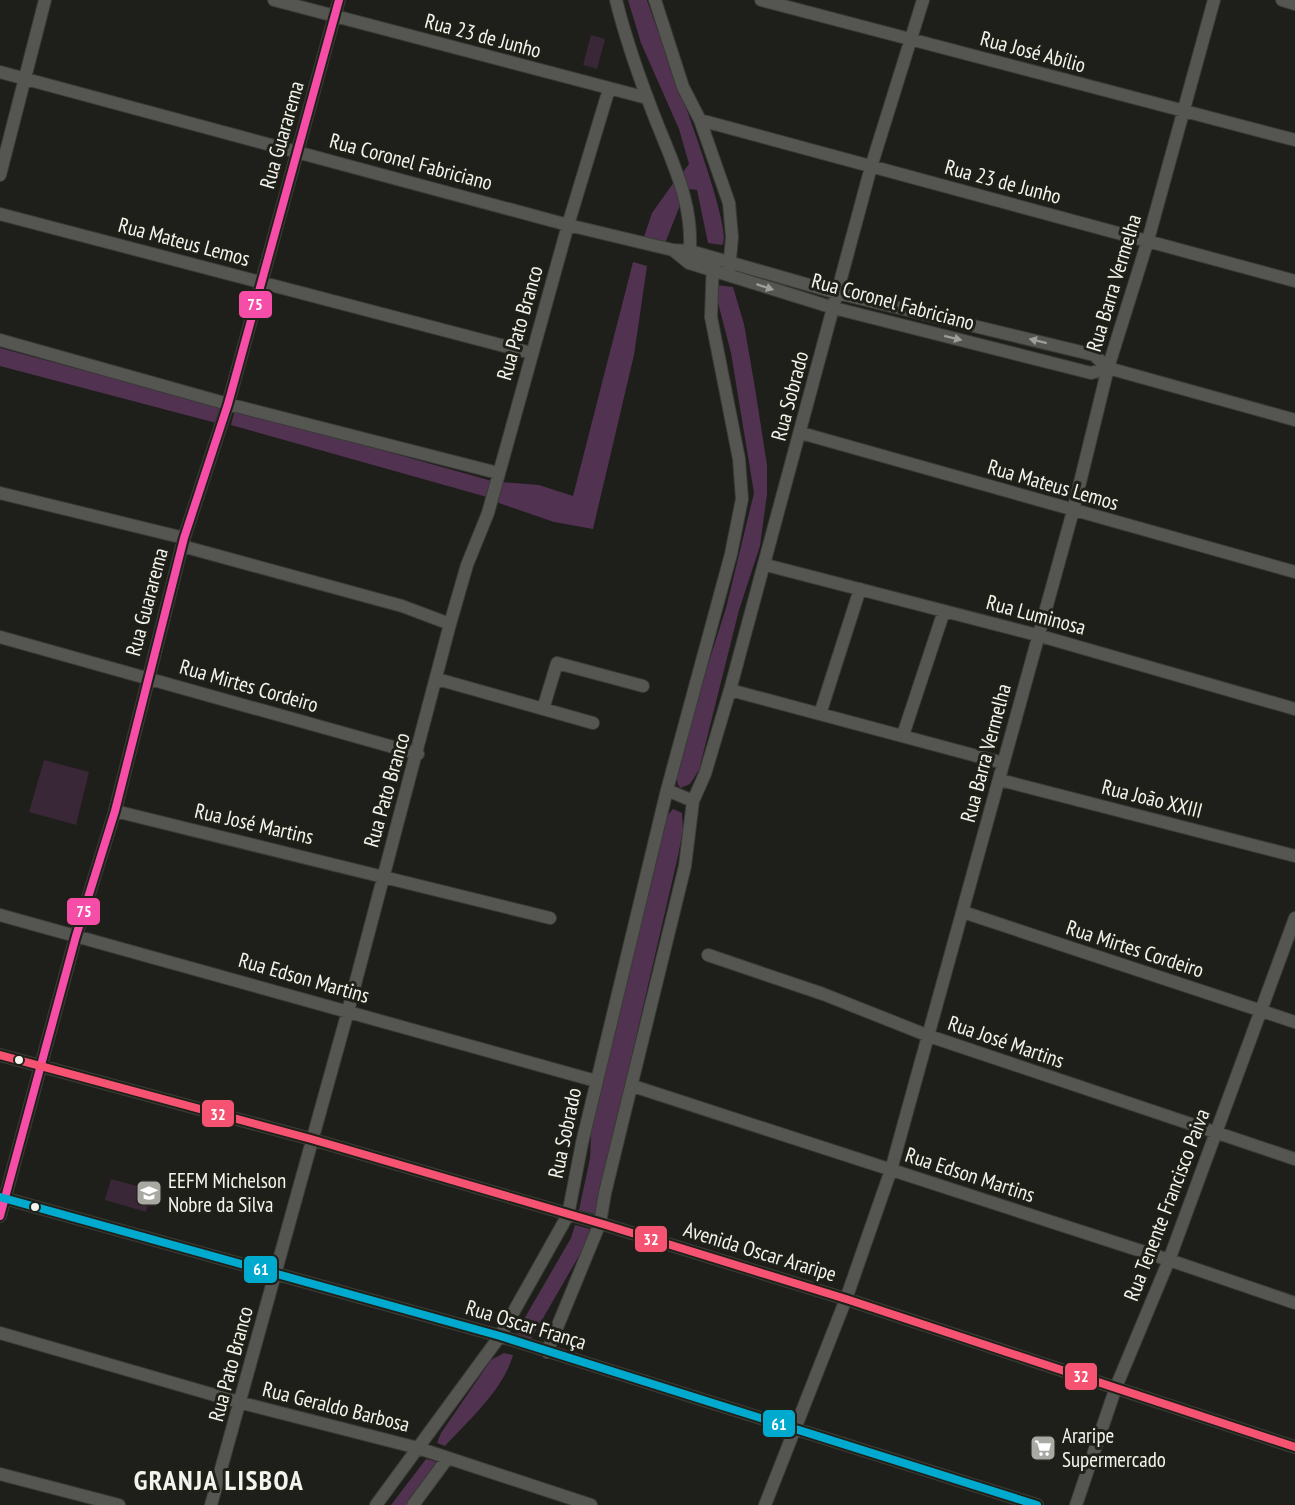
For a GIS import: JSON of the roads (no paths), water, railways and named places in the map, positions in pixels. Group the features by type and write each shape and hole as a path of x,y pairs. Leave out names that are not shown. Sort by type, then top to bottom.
{"street":[{"path":"0,175 23,78 45,0"},
{"name":"Rua 23 de Junho","path":"274,0 647,98"},
{"name":"Rua Guararema","path":"0,1216 2,1198 76,936 115,811 183,542 228,404 339,0"},
{"path":"616,0 647,98 687,198 690,257"},
{"path":"655,0 683,87 700,120 729,203 732,237 729,269"},
{"name":"Rua José Abílio","path":"761,0 1295,140"},
{"name":"Rua Sobrado","path":"548,1352 600,1223 685,866 693,801 705,774 766,565 871,167 923,0"},
{"name":"Rua Barra Vermelha","path":"765,1505 846,1299 891,1170 1000,780 1037,635 1073,512 1108,368 1149,240 1214,0"},
{"path":"1282,0 1295,4"},
{"name":"Rua Coronel Fabriciano","path":"0,72 568,225 672,250 834,308 1090,373 1108,368"},
{"name":"Rua Pato Branco","path":"211,1505 242,1403 274,1272 418,754 450,624 467,565 488,513 531,353 609,89"},
{"name":"Rua 23 de Junho","path":"700,120 1295,281"},
{"name":"Rua Mateus Lemos","path":"0,214 531,353"},
{"name":"Rua Sobrado","path":"376,1505 500,1336 568,1215 596,1081 666,790 731,554 742,499 739,459 711,317 713,264"},
{"name":"Rua Coronel Fabriciano","path":"729,269 1095,355 1108,368 1295,420"},
{"path":"0,340 228,404 498,473"},
{"name":"Rua Mateus Lemos","path":"801,433 1073,512 1295,572"},
{"path":"0,494 183,542 402,606 450,624"},
{"name":"Rua Luminosa","path":"766,565 1037,635 1295,709"},
{"path":"820,714 860,589"},
{"path":"903,735 944,611"},
{"name":"Rua Mirtes Cordeiro","path":"0,637 418,754"},
{"path":"543,709 557,663 642,686"},
{"path":"437,679 593,723"},
{"path":"730,690 1003,763"},
{"name":"Rua João XXIII","path":"1000,780 1295,856"},
{"path":"666,790 693,801"},
{"name":"Rua José Martins","path":"115,811 383,875 550,918"},
{"name":"Rua Mirtes Cordeiro","path":"963,912 1295,1022"},
{"name":"Rua Edson Martins","path":"0,915 596,1081"},
{"name":"Rua Tenente Francisco Paiva","path":"1076,1505 1116,1387 1169,1260 1295,918"},
{"name":"Rua José Martins","path":"708,955 823,994 928,1036 1295,1160"},
{"name":"Avenida Oscar Araripe","path":"0,1055 311,1139 600,1223 846,1299 1295,1447"},
{"name":"Rua Edson Martins","path":"633,1086 1295,1303"},
{"name":"Rua Oscar França","path":"2,1198 500,1336 795,1431 1037,1505"},
{"name":"Rua Geraldo Barbosa","path":"0,1333 242,1403 418,1448 583,1504"},
{"path":"413,1505 447,1459"},
{"path":"0,1474 119,1505"}],"place":[{"name":"EEFM Michelson Nobre da Silva","path":"149,1193"},
{"name":"Araripe Supermercado","path":"1043,1448"}],"district":[{"name":"GRANJA LISBOA","path":"219,1481"}]}
